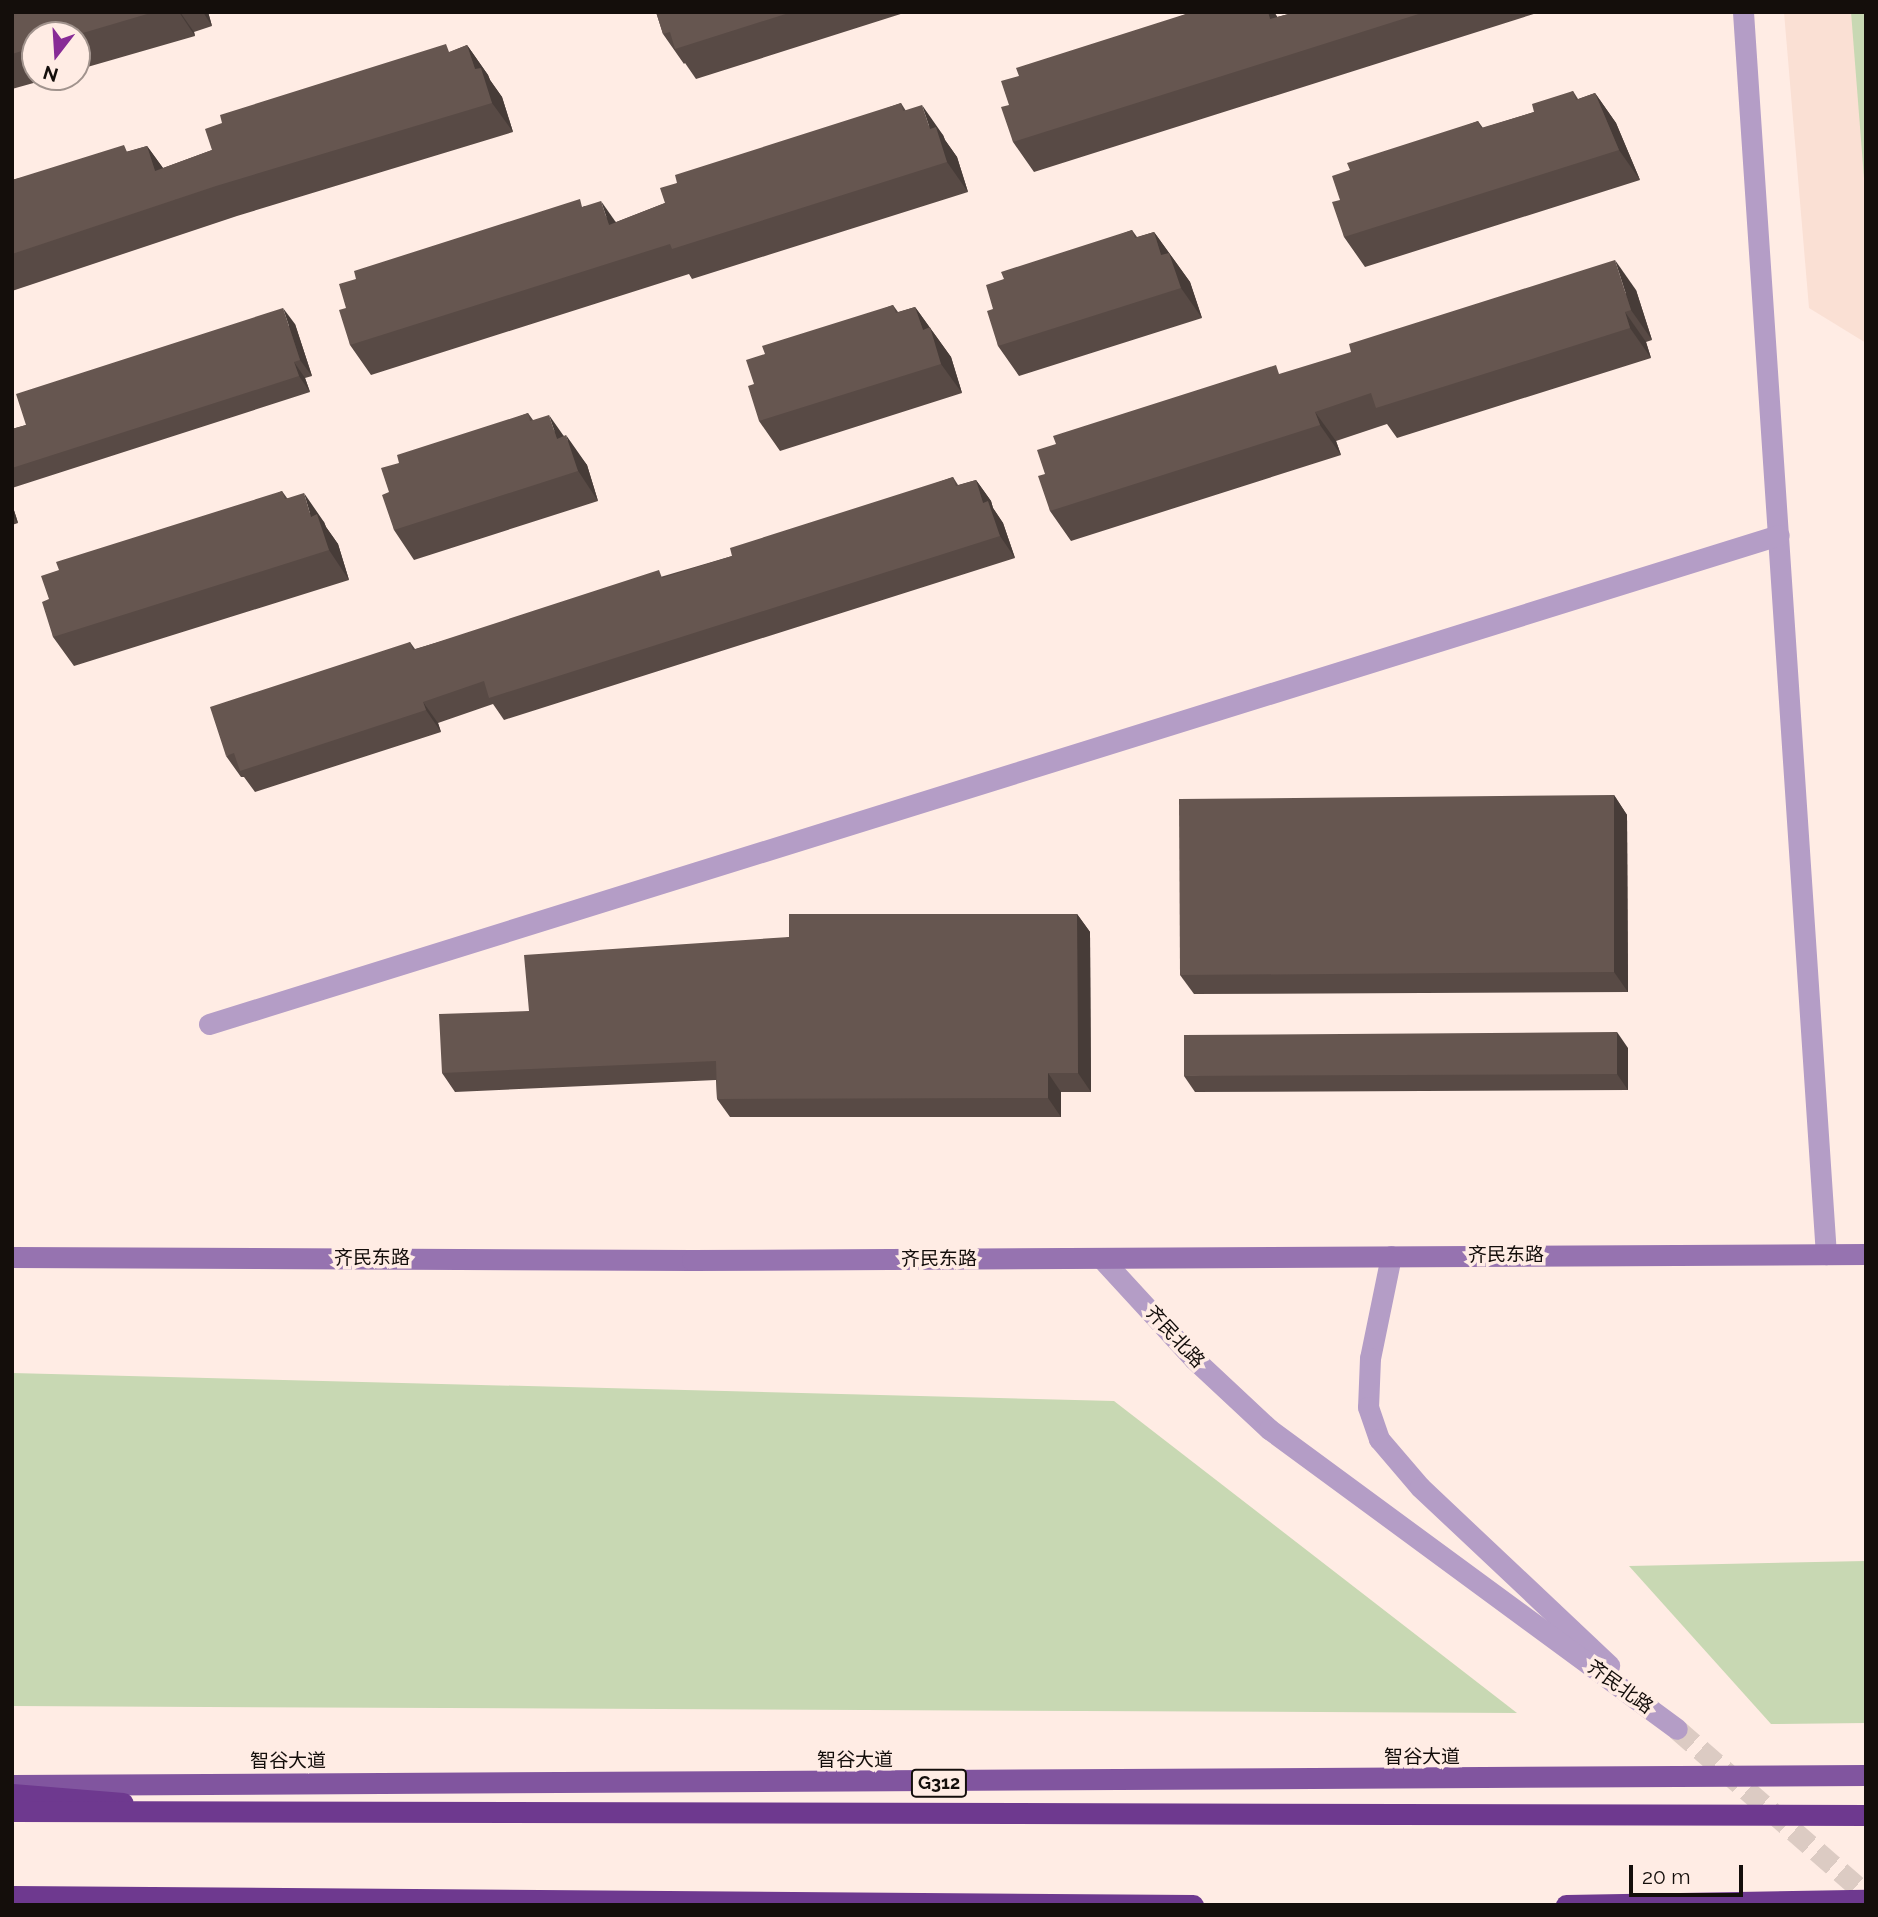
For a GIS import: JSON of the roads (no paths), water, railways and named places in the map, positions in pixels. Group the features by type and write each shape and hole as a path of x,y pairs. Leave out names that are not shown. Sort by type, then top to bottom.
{"highway":[{"path":"12,1794 195,1808"},
{"name":"G312","path":"12,1811 195,1808 1866,1815"},
{"path":"12,1896 1194,1905"},
{"path":"125,1905 275,1896"},
{"path":"1566,1905 1866,1900"}],"main road":[{"name":"智谷大道","path":"12,1785 1866,1775"}],"street":[{"path":"1742,12 1826,1254"},
{"path":"209,1024 1779,535"},
{"name":"齐民东路","path":"12,1257 1102,1259 1866,1254"},
{"name":"齐民北路","path":"1102,1259 1194,1359 1269,1429 1677,1729 1420,1488 1379,1439 1368,1407 1370,1358 1391,1256"}],"tunnel":[{"path":"1677,1729 1866,1894"}]}
